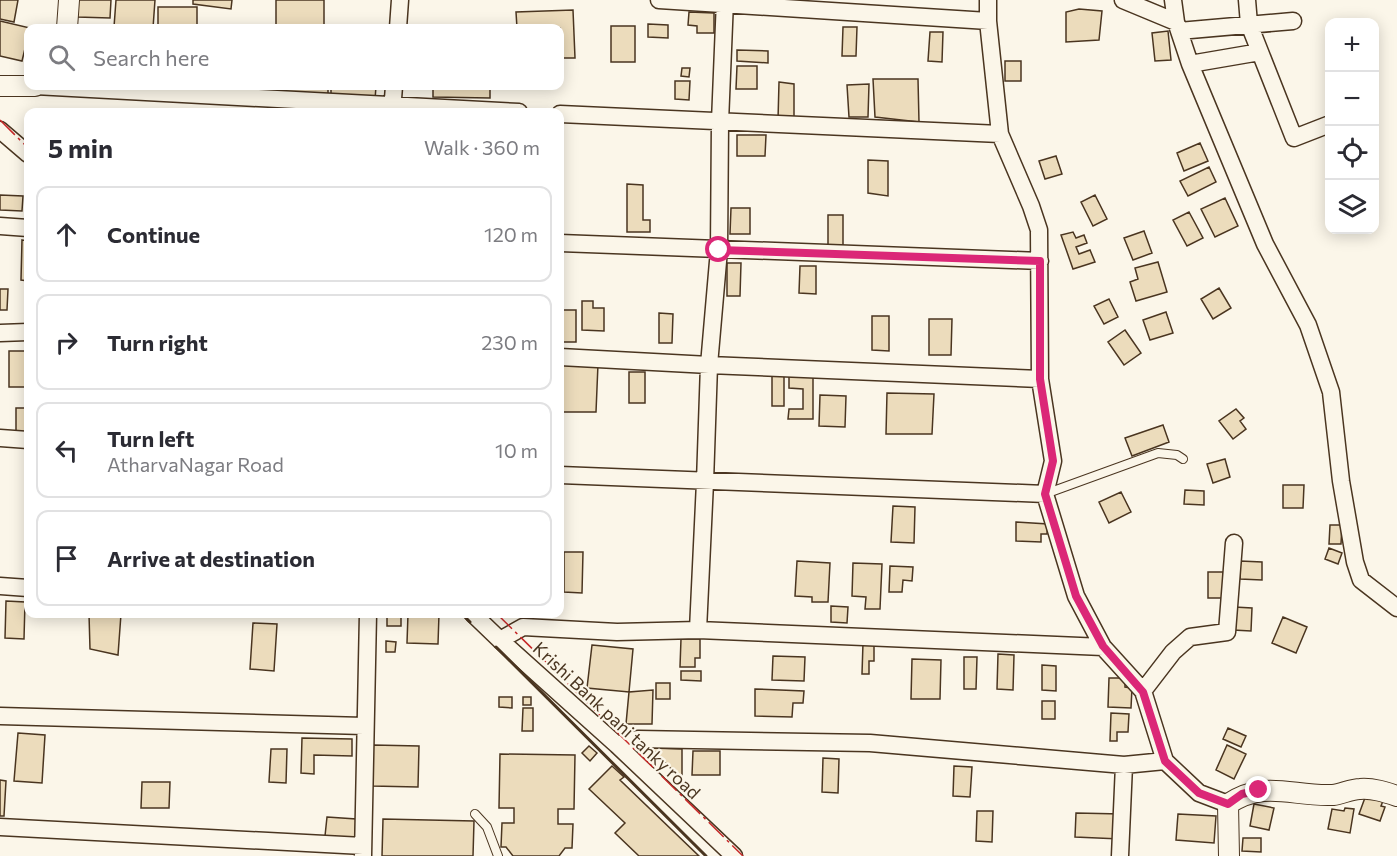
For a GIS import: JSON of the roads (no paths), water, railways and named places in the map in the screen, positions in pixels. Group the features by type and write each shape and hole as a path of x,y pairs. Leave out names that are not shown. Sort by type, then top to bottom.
{"street":[{"path":"67,24 69,0"},
{"path":"398,24 400,0"},
{"path":"659,0 725,2 988,21"},
{"path":"988,0 988,21 1000,134 1039,230 1040,379 1053,461 1045,494 1076,596 1103,646 1143,692 1165,761 1199,793 1228,804"},
{"path":"1123,0 1178,26 1293,21"},
{"path":"1173,0 1178,26 1190,64 1265,244 1308,325 1331,392 1341,481 1360,580 1397,608"},
{"path":"1247,0 1249,24 1294,138 1325,126"},
{"path":"698,630 709,365 719,250 720,122 725,2"},
{"path":"1190,64 1260,52"},
{"path":"0,86 24,86"},
{"path":"94,90 362,108"},
{"path":"392,108 394,90"},
{"path":"564,114 1000,134"},
{"path":"0,130 24,151"},
{"path":"0,226 24,228"},
{"path":"564,243 1040,261"},
{"path":"0,333 24,332"},
{"path":"564,357 1040,379"},
{"path":"0,438 24,440"},
{"path":"564,475 1045,494"},
{"path":"1143,692 1173,652 1190,637 1227,632 1234,543"},
{"path":"0,586 24,588"},
{"path":"0,827 363,851 368,618"},
{"name":"Krishi Bank pani tanky road","path":"477,618 617,745 734,856"},
{"path":"500,640 523,627 617,632 698,630 1103,646"},
{"path":"0,716 364,726"},
{"path":"617,745 638,739 870,743 1124,765 1165,761"},
{"path":"1115,856 1120,856 1124,765"},
{"path":"1228,804 1242,794 1259,790 1333,795 1360,789 1382,791 1397,796"},
{"path":"1228,804 1229,856"}],"lane":[{"path":"1045,494 1158,453 1177,454 1183,459"},
{"path":"475,813 487,827 498,856"}]}
